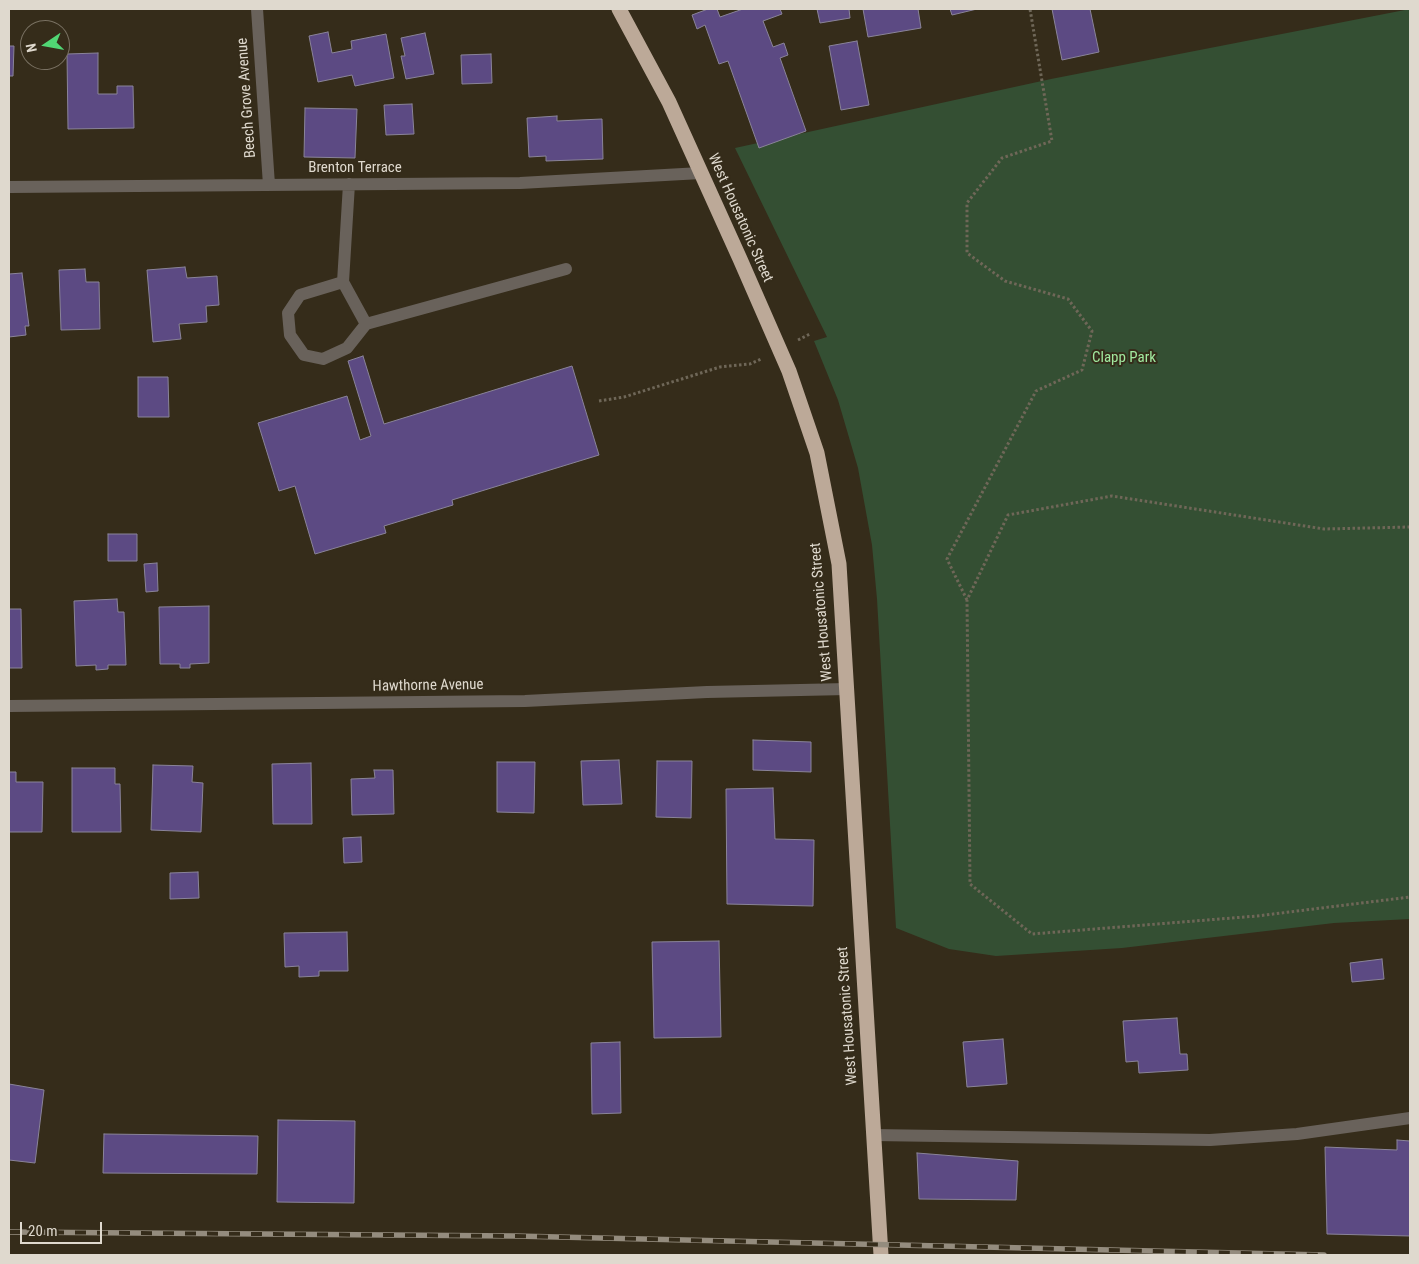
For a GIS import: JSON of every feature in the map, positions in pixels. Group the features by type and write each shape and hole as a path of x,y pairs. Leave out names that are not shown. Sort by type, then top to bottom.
{"highway":[{"name":"West Housatonic Street","path":"620,9 669,102 779,350 819,462 839,564 881,1255"}],"street":[{"name":"Beech Grove Avenue","path":"257,9 269,185"},
{"name":"Brenton Terrace","path":"9,187 520,183 700,174"},
{"path":"349,184 343,282 366,324"},
{"path":"343,282 300,295 288,313 290,335 304,355 323,359 347,348 366,324 566,269"},
{"name":"Hawthorne Avenue","path":"9,706 524,701 707,692 847,688"},
{"path":"873,1135 1210,1140 1297,1134 1410,1118"}],"path":[{"path":"1030,9 1052,141 1002,158 967,203 967,253 1005,281 1068,299 1092,332 1082,370 1036,391 947,560 967,600 970,884 1032,934 1257,916 1410,897"},
{"path":"599,401 624,397 720,367 750,364 810,334"},
{"path":"967,600 1008,515 1112,496 1324,530 1410,527"}],"green space":[{"name":"Clapp Park","path":"1410,9 1410,919 1334,923 1122,948 996,956 949,949 896,928 877,599 872,545 858,468 838,400 814,341 827,337 735,148 1051,79"}],"building":[{"path":"708,9 717,9 720,17 743,9 780,9 782,14 763,21 773,47 784,43 788,55 780,58 806,131 759,148 728,61 719,64 705,25 697,29 692,15"},
{"path":"817,9 849,9 850,18 820,23"},
{"path":"863,9 918,9 921,28 868,37"},
{"path":"950,9 977,9 952,15"},
{"path":"1052,9 1090,9 1099,52 1062,60"},
{"path":"328,32 332,53 352,49 351,41 386,34 394,78 355,86 352,75 318,82 309,36"},
{"path":"425,33 434,74 406,79 401,56 405,56 401,38"},
{"path":"857,41 869,105 841,110 829,46"},
{"path":"9,46 14,46 13,76 9,76"},
{"path":"98,53 98,94 117,94 117,86 133,86 134,128 68,129 67,70 70,70 70,54"},
{"path":"491,54 492,83 462,84 461,55"},
{"path":"412,104 414,134 386,135 384,105"},
{"path":"305,108 357,109 355,158 304,157"},
{"path":"557,116 557,121 602,119 603,159 546,161 546,156 529,157 527,118"},
{"path":"185,267 187,278 217,276 219,305 206,306 207,322 179,324 181,339 153,342 147,270"},
{"path":"85,269 86,282 99,282 100,329 61,330 59,270"},
{"path":"22,273 29,326 25,326 26,335 9,337 9,274"},
{"path":"363,356 384,424 572,366 599,455 452,500 453,505 384,526 386,533 315,554 295,486 279,491 258,423 347,396 360,440 371,436 348,361"},
{"path":"138,377 168,377 169,417 138,417"},
{"path":"108,534 137,534 137,561 108,561"},
{"path":"157,563 158,591 146,592 144,564"},
{"path":"117,599 118,612 124,612 126,665 108,665 108,669 96,670 96,665 76,666 74,601"},
{"path":"209,606 209,663 190,664 190,668 180,668 180,664 160,664 159,607"},
{"path":"9,609 21,609 22,668 9,668"},
{"path":"753,740 811,742 811,772 753,770"},
{"path":"619,760 622,804 583,805 581,761"},
{"path":"657,761 692,761 691,818 656,817"},
{"path":"497,762 535,762 534,813 497,812"},
{"path":"311,763 312,824 273,824 272,764"},
{"path":"153,765 193,766 192,782 203,783 201,832 151,830"},
{"path":"72,768 115,768 115,784 120,784 121,832 72,832"},
{"path":"374,770 393,770 394,814 352,815 351,779 375,778"},
{"path":"9,772 16,772 16,782 43,782 42,832 9,832"},
{"path":"773,788 775,839 814,840 813,906 727,904 726,789"},
{"path":"361,837 362,862 344,863 343,838"},
{"path":"198,872 199,898 170,899 170,873"},
{"path":"347,932 348,971 319,971 319,976 299,977 299,966 285,967 284,933"},
{"path":"719,941 721,1037 654,1038 652,942"},
{"path":"1382,959 1384,979 1352,982 1350,963"},
{"path":"1177,1018 1180,1054 1187,1054 1188,1070 1139,1073 1138,1061 1126,1062 1123,1021"},
{"path":"1003,1039 1007,1084 967,1087 963,1042"},
{"path":"620,1042 621,1113 592,1114 591,1043"},
{"path":"9,1084 44,1090 35,1163 9,1160"},
{"path":"278,1120 355,1121 354,1203 277,1202"},
{"path":"104,1134 258,1136 257,1174 103,1173"},
{"path":"1397,1140 1410,1141 1410,1236 1327,1234 1325,1147 1397,1150"},
{"path":"917,1153 1018,1161 1016,1200 919,1199"}],"railway":[{"path":"9,1232 515,1236 1324,1255"}]}
